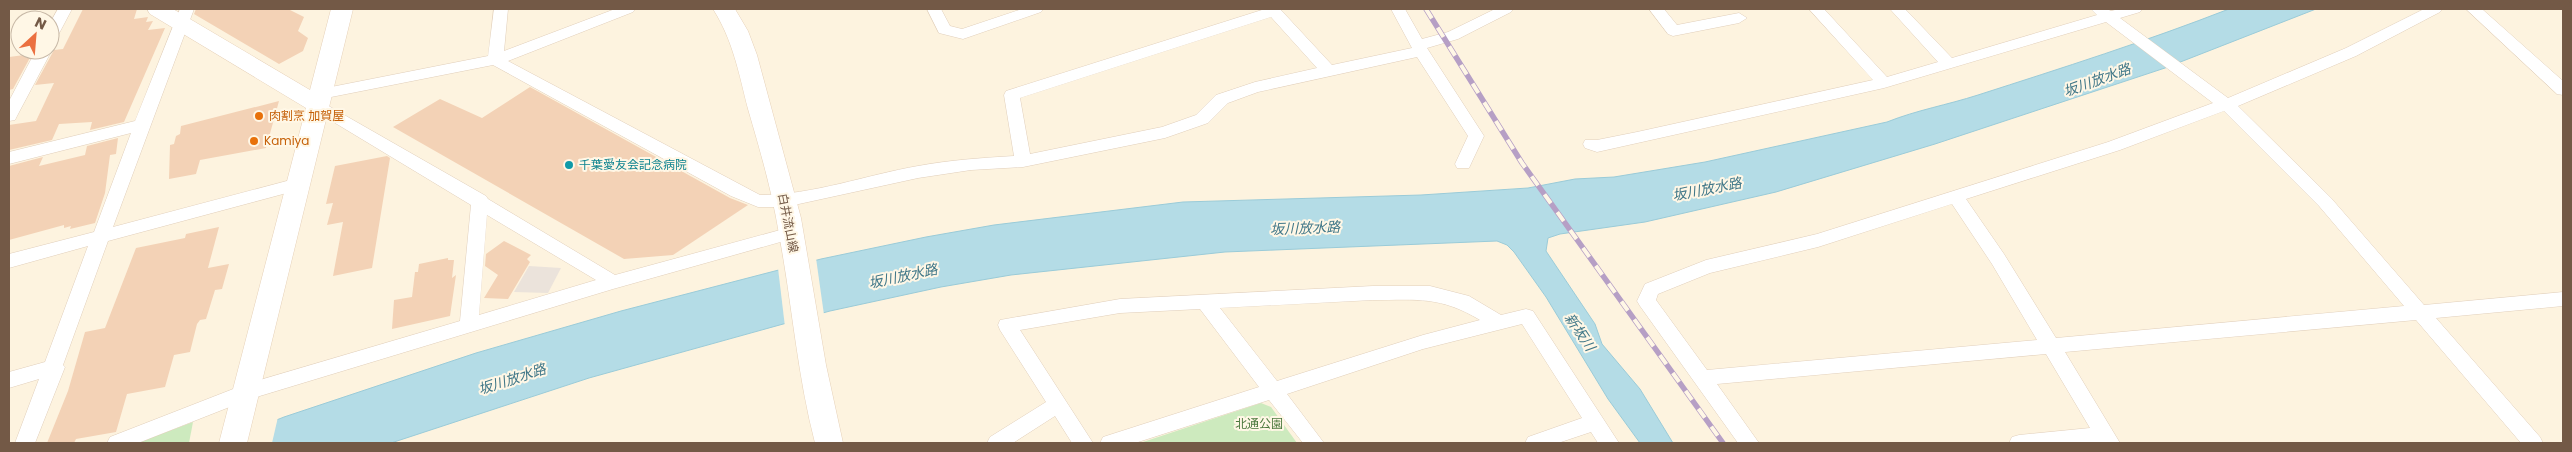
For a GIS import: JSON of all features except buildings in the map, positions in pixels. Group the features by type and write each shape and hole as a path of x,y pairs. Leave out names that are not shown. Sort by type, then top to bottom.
{"street":[{"path":"158,9 184,16 613,282"},
{"path":"233,443 342,9"},
{"path":"494,60 502,9"},
{"path":"319,99 494,60 628,9"},
{"name":"白井流山線","path":"724,9 732,20 743,46 785,202 792,237 810,362 829,443"},
{"path":"934,9 944,30 963,34 1036,9"},
{"path":"1398,9 1420,48 1476,136 1464,164"},
{"path":"1656,9 1673,31 1739,18"},
{"path":"1816,9 1884,83"},
{"path":"1897,9 1949,64"},
{"path":"1591,144 1597,146 1884,83 1949,64 2104,12 2134,9"},
{"path":"1749,443 1646,301 1651,289 1706,267 1818,240 2114,146 2225,105 2352,52 2435,9"},
{"path":"2474,9 2563,90"},
{"path":"1024,160 1012,95 1273,10 1328,70"},
{"path":"494,60 737,192 758,201 785,202 918,172 972,164 1024,160 1173,130 1202,119 1222,100 1255,87 1420,48 1453,36 1501,10"},
{"path":"2104,12 2236,112 2325,202 2533,443"},
{"path":"25,443 142,124 184,16"},
{"path":"9,116 39,60"},
{"path":"9,158 142,124"},
{"path":"9,261 298,184"},
{"path":"1956,197 1998,259 2107,439 2019,443"},
{"path":"469,325 480,200"},
{"path":"117,443 245,398 469,325 613,282 792,237"},
{"path":"1083,443 1007,325 1120,306 1293,295 1430,293 1463,301 1498,322"},
{"path":"1703,378 2563,299"},
{"path":"1204,301 1314,443"},
{"path":"1110,443 1423,342 1526,316 1609,443"},
{"path":"9,380 54,367"},
{"path":"997,443 1057,405"},
{"path":"1535,443 1595,422"}],"shaded area":[{"path":"529,266 561,268 548,293 514,292"}],"green space":[{"name":"北通公園","path":"1261,403 1271,407 1297,443 1140,443"},
{"path":"193,422 189,443 137,443"}],"water":[{"path":"2229,9 2316,9 2165,68 1935,144 1776,192 1645,222 1560,234 1548,238 1546,251 1595,324 1602,344 1640,389 1673,443 1640,443 1608,399 1546,297 1514,252 1507,245 1497,241 1225,252 1011,275 941,287 830,311 589,378 391,443 219,443 284,417 476,353 621,311 821,259 994,225 1183,202 1421,195 1528,188 1575,179 1614,177 1705,162 1887,122 2073,64"}],"pier":[{"path":"816,258 824,315 785,327 778,268"},
{"path":"278,417 272,443 216,443 218,441"}],"railway":[{"path":"1426,9 1522,163 1723,443"}],"place":[{"name":"肉割烹 加賀屋","path":"259,116"},
{"name":"Kamiya","path":"254,141"},
{"name":"千葉愛友会記念病院","path":"569,165"}],"water label":[{"name":"坂川放水路","path":"2097,80"},
{"name":"坂川放水路","path":"1707,189"},
{"name":"坂川放水路","path":"1305,228"},
{"name":"坂川放水路","path":"903,276"},
{"name":"新坂川","path":"1580,332"},
{"name":"坂川放水路","path":"512,379"}]}
